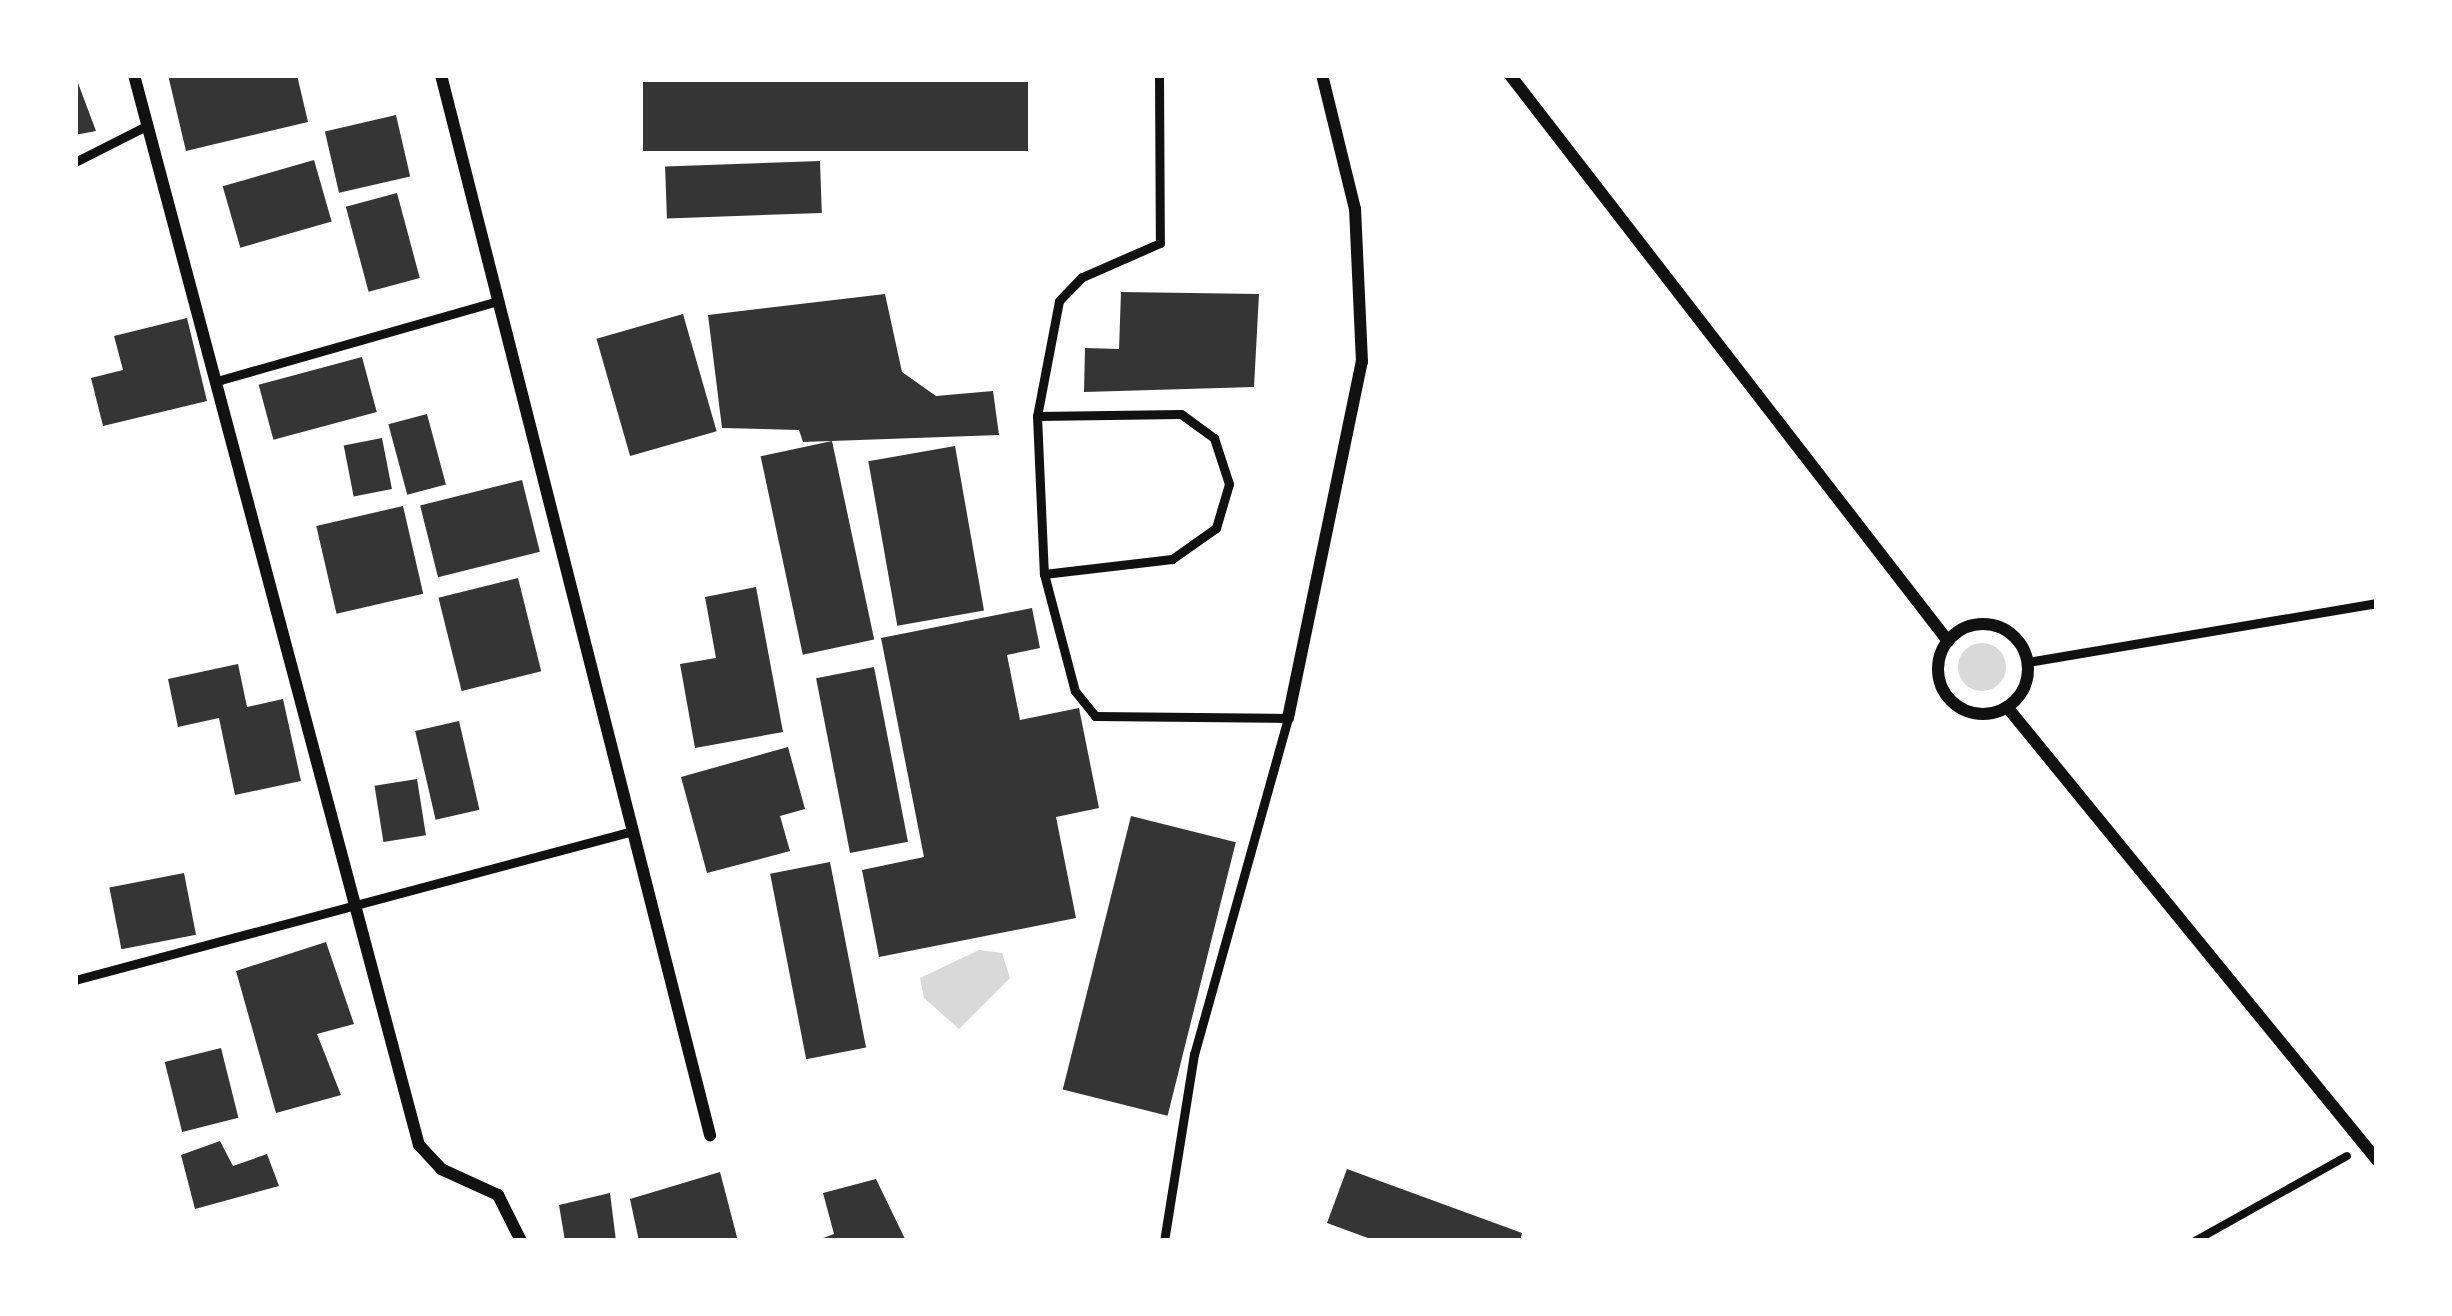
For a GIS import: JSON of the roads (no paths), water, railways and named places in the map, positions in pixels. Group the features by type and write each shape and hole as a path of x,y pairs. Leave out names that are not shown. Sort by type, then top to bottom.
{"street":[{"path":"134,75 363,902 419,1145 441,1169 498,1195 521,1241"},
{"path":"440,75 629,832 710,1135"},
{"path":"1288,718 1362,362 1355,209 1322,75"},
{"path":"1510,75 1948,641"},
{"path":"1995,625 2028,662 2007,707 1973,713 1946,694 1938,665 1948,641 1995,625"},
{"path":"2007,707 2377,1160"}],"lane":[{"path":"1159,75 1160,243 1082,277 1059,301 1037,416 1044,574 1075,691 1095,716 1288,718 1194,1054 1164,1241"},
{"path":"75,162 148,125"},
{"path":"217,381 498,301"},
{"path":"1037,416 1181,414 1214,438 1228,484 1216,528 1172,559 1044,574"},
{"path":"2028,662 2377,603"},
{"path":"75,980 629,832"}]}
